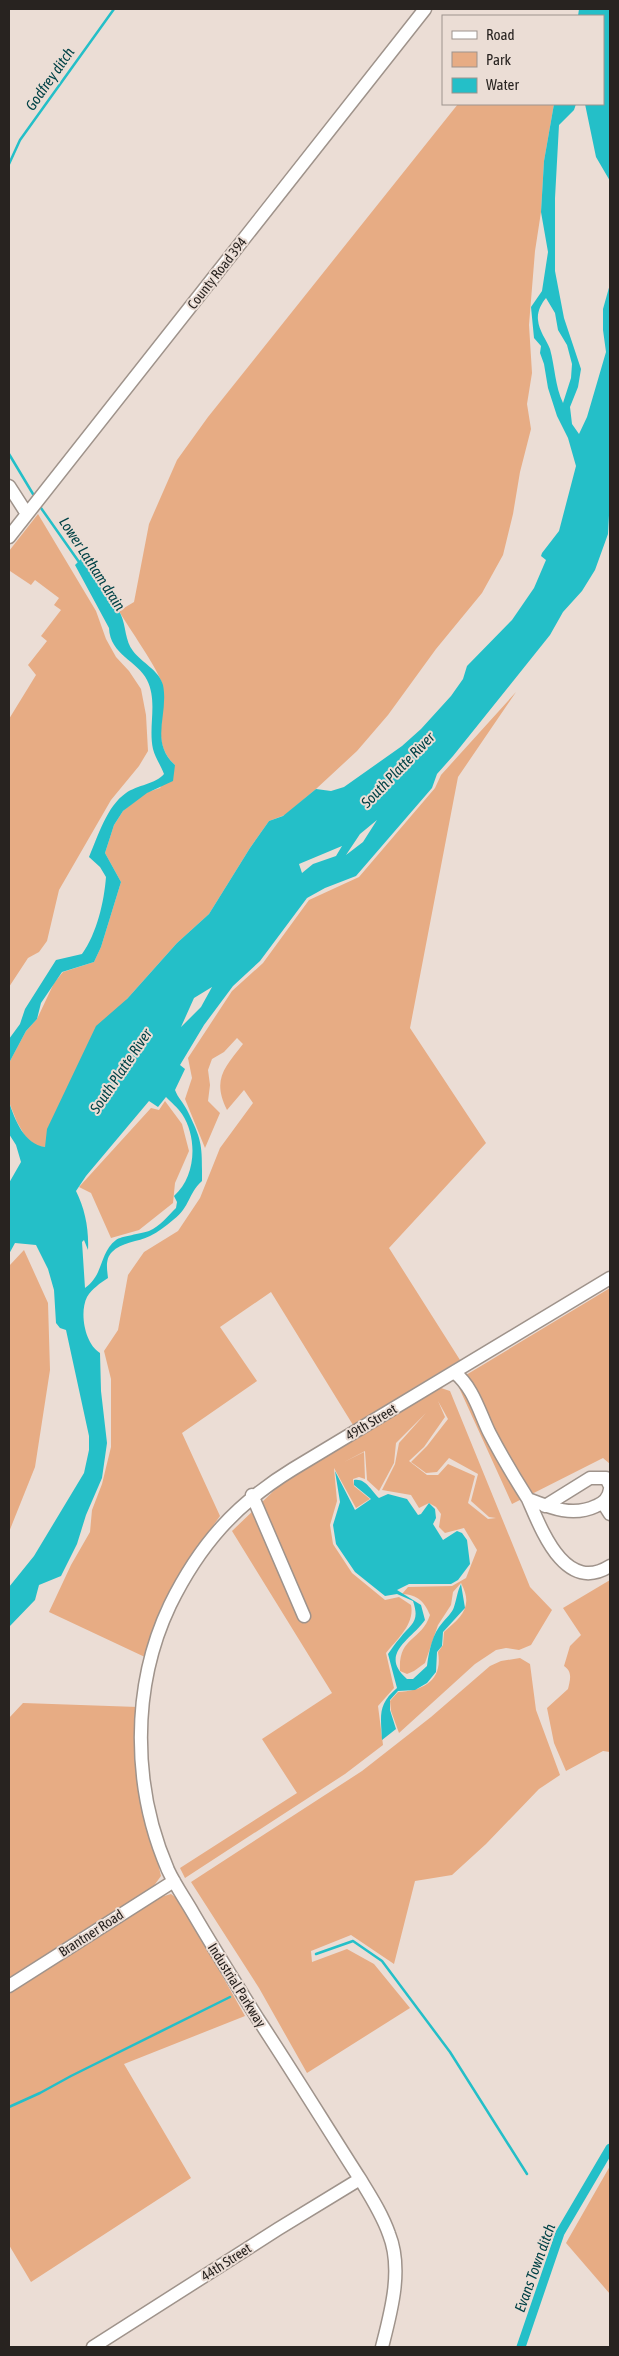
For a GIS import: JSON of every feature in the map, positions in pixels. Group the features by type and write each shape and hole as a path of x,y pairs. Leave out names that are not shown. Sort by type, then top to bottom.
{"street":[{"name":"County Road 394","path":"9,538 425,9"},
{"path":"9,486 27,514"},
{"name":"49th Street","path":"170,1606 209,1540 226,1520 252,1495 293,1468 610,1278"},
{"path":"454,1372 461,1378 476,1400 492,1438 528,1499 542,1531 564,1563 572,1570 590,1573 610,1566"},
{"path":"528,1499 545,1506 574,1513 585,1512 607,1508 610,1487 606,1478 590,1478 545,1506"},
{"path":"252,1495 304,1616"},
{"name":"Industrial Parkway","path":"170,1606 156,1640 147,1672 141,1735 144,1781 150,1818 174,1881 215,1952 383,2218 394,2252 394,2295 382,2347"},
{"name":"Brantner Road","path":"9,1986 174,1881"},
{"name":"44th Street","path":"93,2347 360,2179"}],"green space":[{"path":"457,105 554,105 544,161 541,212 535,251 529,325 532,373 527,404 531,429 503,555 482,593 436,649 388,715 357,751 316,789 285,815 269,821 209,914 177,943 127,999 45,1147 36,1146 25,1136 9,1102 9,1063 26,1031 37,1019 54,983 63,972 94,962 101,947 121,882 105,853 114,825 123,811 145,793 160,788 175,765 167,756 161,737 163,695 160,678 119,611 134,602 149,524 177,460 208,417"},
{"path":"38,514 96,611 106,639 116,657 129,671 141,689 146,715 148,751 139,766 111,800 59,890 47,941 39,952 28,958 9,987 9,719 36,675 28,665 47,641 41,636 61,610 54,605 59,598 35,580 31,585 9,572 9,551"},
{"path":"516,692 458,777 410,1028 486,1143 389,1248 460,1360 353,1425 271,1292 220,1327 257,1381 182,1433 220,1516 177,1577 161,1607 147,1658 49,1612 71,1565 90,1532 92,1510 102,1484 111,1447 111,1379 104,1351 118,1330 128,1275 144,1252 178,1231 200,1198 220,1148 253,1103 244,1090 227,1110 220,1090 222,1075 230,1060 243,1044 237,1038 224,1052 212,1059 208,1070 210,1085 208,1101 220,1113 205,1148 185,1099 192,1078 188,1058 232,991 263,963 309,900 359,877 435,788 441,775"},
{"path":"165,1101 182,1124 189,1151 175,1183 173,1203 139,1230 111,1238 91,1193 79,1187 151,1108 159,1110"},
{"path":"24,1250 48,1303 50,1370 35,1467 9,1532 9,1266"},
{"path":"610,1288 610,1464 603,1458 512,1504 456,1381"},
{"path":"441,1388 450,1391 530,1587 552,1610 531,1645 519,1650 506,1648 496,1650 475,1664 399,1733 391,1711 390,1701 398,1692 416,1689 430,1682 434,1677 438,1670 438,1652 443,1645 444,1632 456,1621 466,1605 465,1591 461,1583 453,1592 451,1605 438,1625 425,1663 407,1674 400,1671 400,1660 403,1651 406,1645 426,1624 430,1615 425,1606 416,1597 402,1594 408,1587 452,1586 466,1578 477,1550 464,1528 445,1533 439,1527 441,1514 436,1507 429,1503 419,1508 411,1495 382,1490 395,1464 399,1443 426,1413 396,1443 394,1463 379,1491 367,1480 365,1451 344,1462 364,1452 365,1479 359,1477 353,1479 354,1486 370,1499 356,1508 334,1468 337,1501 330,1525 333,1544 352,1573 385,1600 399,1597 411,1605 412,1612 408,1625 386,1653 394,1688 378,1706 383,1745 345,1774 185,1878 180,1868 297,1793 262,1739 332,1693 232,1531 285,1480","holes":["438,1401 448,1419 427,1446 411,1462 426,1473 437,1472 449,1458 478,1474 471,1501 489,1517 496,1518 488,1519 468,1503 475,1476 448,1464 438,1475 427,1475 409,1461 424,1447 445,1417"]},
{"path":"610,1580 610,1752 603,1751 566,1771 554,1743 547,1708 568,1689 570,1674 564,1666 570,1646 581,1635 563,1608"},
{"path":"520,1658 530,1664 536,1710 560,1775 539,1789 486,1844 452,1875 415,1881 394,1964 351,1935 311,1951 312,1962 347,1949 374,1964 410,2008 307,2073 259,1988 191,1882 362,1771 431,1717 490,1666 501,1661"},
{"path":"23,1703 138,1707 138,1778 161,1876 153,1887 9,1978 9,1718"},
{"path":"171,1894 180,1901 245,2016 124,2064 191,2178 31,2282 9,2245 9,1994 161,1897"},
{"path":"610,2166 610,2294 566,2243"}],"water":[{"path":"579,9 610,9 610,181 596,157 585,105 604,105 604,15 578,15"},
{"name":"South Platte River","path":"554,105 576,105 574,110 559,125 555,198 555,271 564,318 581,369 578,387 570,407 572,424 579,434 587,417 606,352 603,309 610,284 610,497 608,534 595,570 582,591 563,612 550,635 437,774 432,788 356,876 325,888 307,898 260,961 233,986 204,1025 180,1065 185,1069 175,1090 187,1110 199,1137 202,1181 183,1210 168,1224 150,1236 120,1246 112,1252 107,1261 108,1278 96,1286 87,1297 84,1311 85,1328 91,1343 100,1353 101,1391 107,1443 102,1478 86,1515 77,1544 61,1576 39,1585 35,1600 9,1627 9,1587 34,1556 84,1473 89,1450 89,1436 66,1330 60,1328 56,1323 54,1290 48,1269 36,1245 15,1243 9,1254 9,1183 21,1162 16,1145 9,1134 9,1102 21,1130 31,1141 45,1147 47,1129 96,1026 127,999 177,943 209,914 269,821 283,816 316,789 331,791 344,787 402,746 421,729 451,696 463,679 467,666 512,620 534,588 546,560 541,556 542,553 559,531 576,466 568,438 557,416 548,388 540,353 541,346 534,338 531,307 542,291 548,252 541,212 544,161","holes":["546,298 555,313 558,330 567,345 572,364 571,378 563,403 558,390 550,349 539,324 539,311","377,820 363,842 346,855 360,834","342,846 336,856 313,864 302,873 299,864","212,987 201,1007 181,1027 194,998","166,1097 182,1114 191,1134 192,1157 190,1168 187,1179 174,1196 177,1202 176,1208 164,1221 153,1229 116,1240 107,1251 99,1271 85,1288 82,1242 84,1240 88,1250 88,1234 86,1219 76,1191 86,1176 149,1101 158,1107"]},
{"path":"82,558 117,607 123,619 130,647 161,680 164,707 161,737 167,756 175,765 173,781 147,793 123,811 114,825 105,853 121,882 101,947 94,962 62,972 41,1003 37,1019 26,1031 9,1063 9,1039 20,1024 25,1009 56,960 82,954 96,927 104,897 106,877 100,867 89,857 108,813 126,793 156,780 164,774 153,749 152,697 147,680 143,673 114,645 109,628 75,565"},
{"path":"335,1471 355,1510 371,1499 354,1485 354,1480 358,1480 365,1483 379,1498 388,1494 407,1499 418,1515 421,1514 429,1503 435,1509 436,1518 433,1524 443,1540 457,1531 462,1533 467,1540 470,1564 458,1580 451,1584 409,1584 397,1590 421,1605 425,1620 400,1647 397,1654 396,1662 399,1670 407,1679 413,1679 427,1666 434,1637 439,1627 451,1613 461,1584 465,1608 443,1632 442,1646 437,1652 436,1672 427,1683 415,1690 398,1691 390,1700 390,1710 396,1729 382,1740 381,1717 383,1706 397,1688 388,1654 414,1622 415,1608 413,1601 397,1594 385,1596 355,1572 336,1544 333,1525 340,1502"}],"waterway":[{"name":"Godfrey ditch","path":"9,164 20,140 114,9"},
{"name":"Lower Latham drain","path":"9,454 33,494"},
{"name":"Lower Latham drain","path":"41,508 79,562"},
{"path":"316,1954 353,1941 382,1961 450,2052 527,2174"},
{"path":"9,2107 230,1997"},
{"name":"Evans Town ditch","path":"521,2347 560,2233 610,2148"}]}
